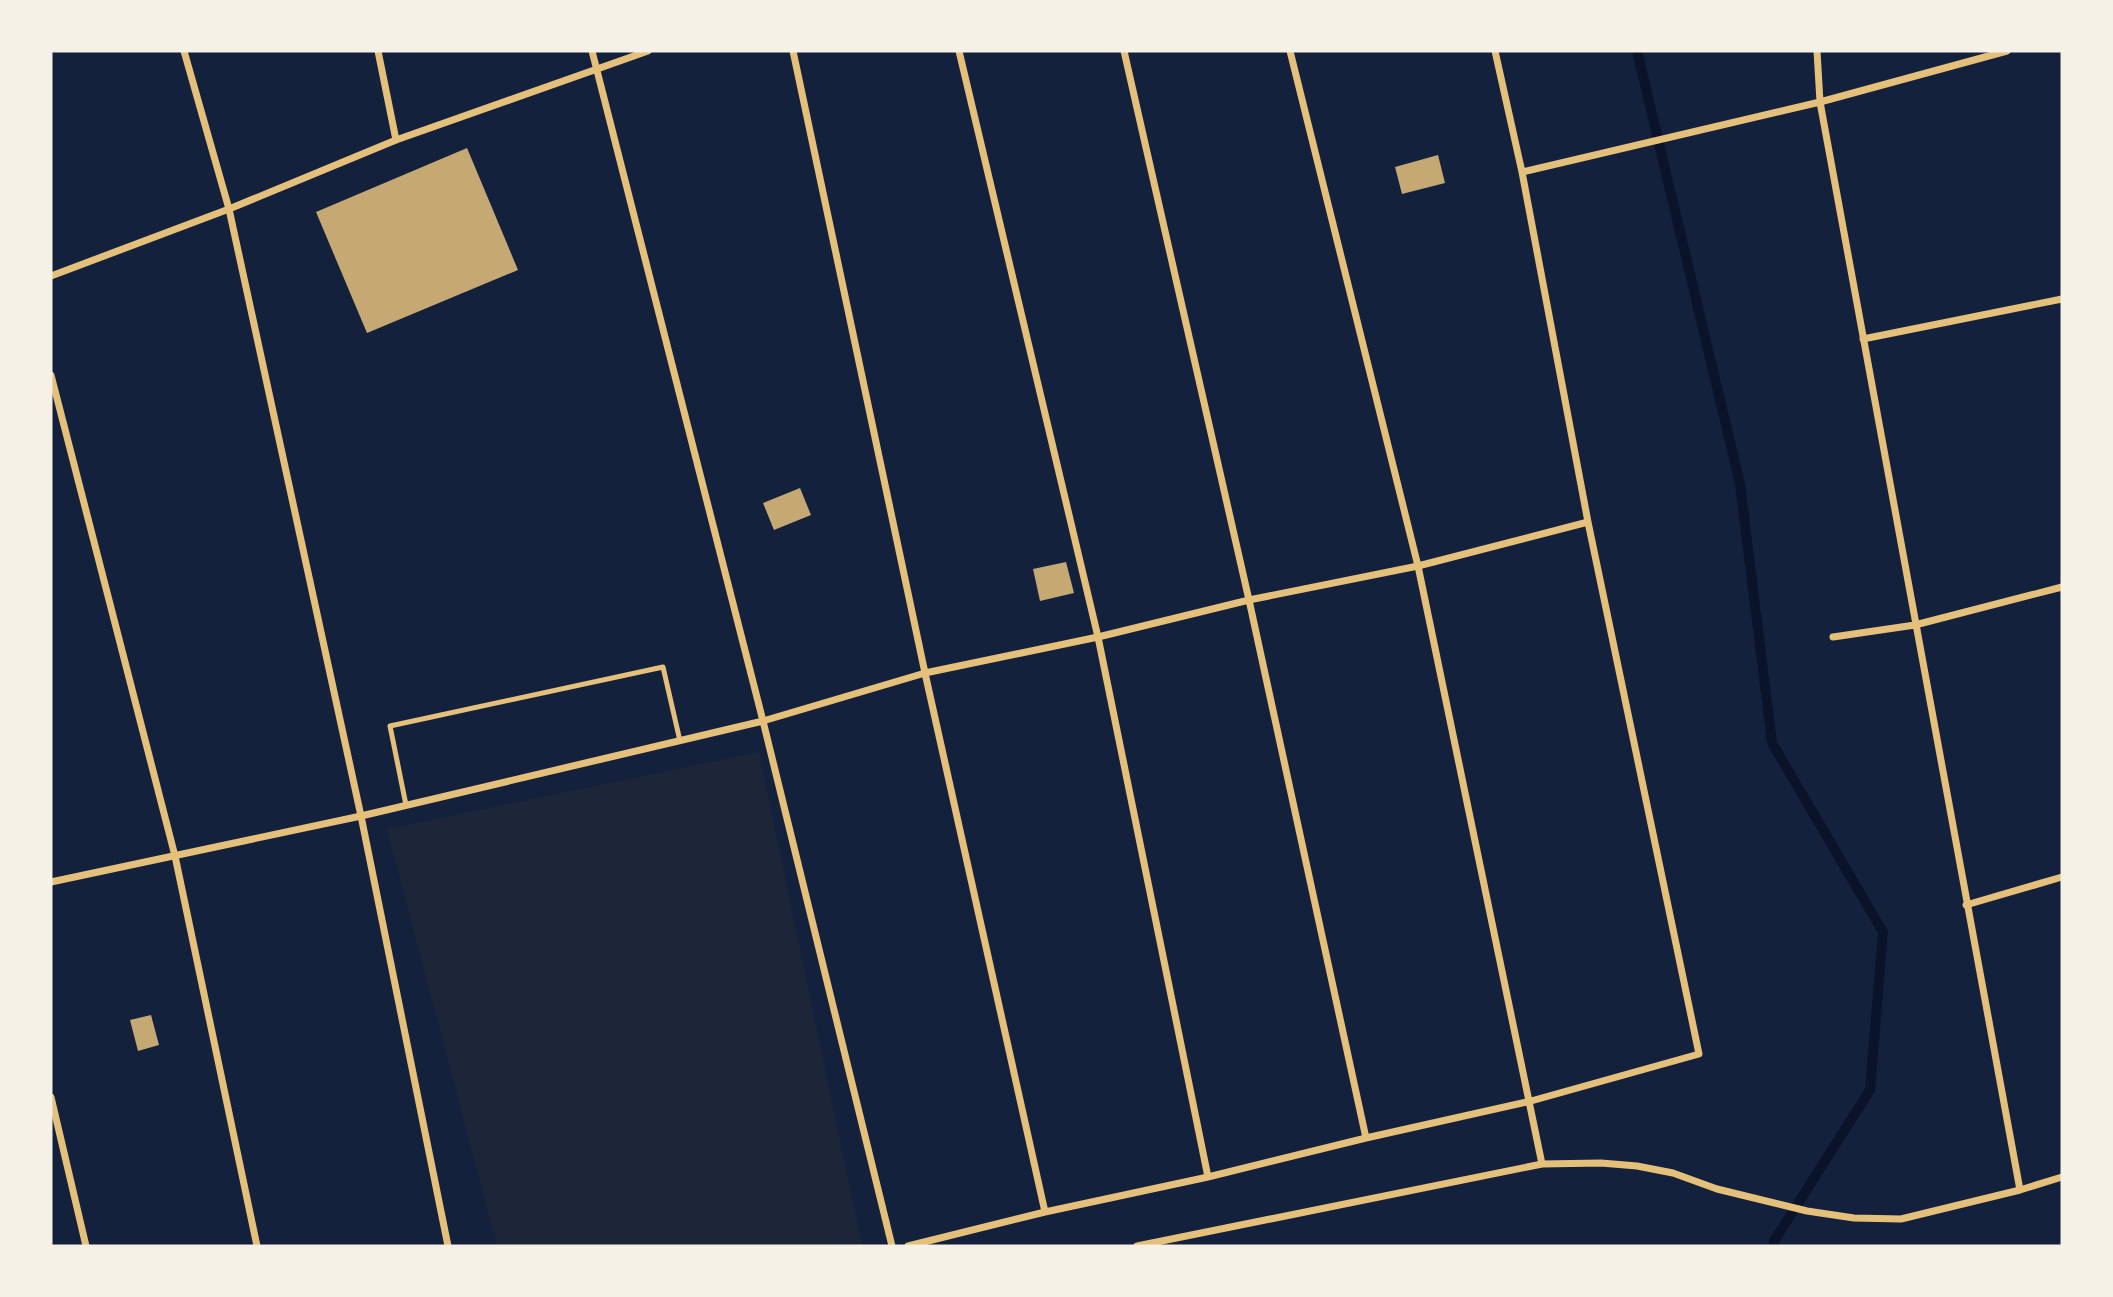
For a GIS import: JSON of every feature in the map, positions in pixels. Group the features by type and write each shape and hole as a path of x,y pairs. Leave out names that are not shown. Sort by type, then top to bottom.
{"street":[{"path":"184,51 229,209 361,816 448,1246"},
{"path":"377,51 396,140"},
{"path":"592,51 764,721 892,1246"},
{"path":"51,276 229,209 396,140 648,51"},
{"path":"793,51 925,673 1045,1212"},
{"path":"959,51 1098,637 1208,1177"},
{"path":"1124,51 1250,600 1366,1138"},
{"path":"1290,51 1418,566 1542,1164"},
{"path":"908,1246 1531,1101 1699,1055 1588,522 1495,51"},
{"path":"1817,51 1820,102 2020,1190"},
{"path":"1521,172 1820,102 2007,51"},
{"path":"1863,339 2062,299"},
{"path":"51,375 175,856 257,1246"},
{"path":"51,883 361,816 764,721 925,673 1098,637 1250,600 1418,566 1588,522"},
{"path":"1833,637 1915,625 2062,587"},
{"path":"1966,905 2062,877"},
{"path":"51,1097 86,1246"},
{"path":"1138,1246 1542,1164 1601,1163 1637,1166 1673,1173 1717,1189 1784,1207 1854,1217 1901,1219 2062,1177"}],"lane":[{"path":"406,805 390,726 663,667 680,741"}],"shaded area":[{"path":"759,752 862,1246 497,1246 387,829"}],"building":[{"path":"467,148 518,270 367,333 316,212"},
{"path":"1438,155 1445,183 1402,194 1395,167"},
{"path":"800,488 811,515 774,530 763,503"},
{"path":"1066,562 1074,593 1040,601 1033,569"},
{"path":"151,1015 159,1045 138,1051 130,1020"}],"waterway":[{"path":"1637,51 1740,484 1772,743 1883,932 1870,1090 1774,1241 1774,1246"}]}
